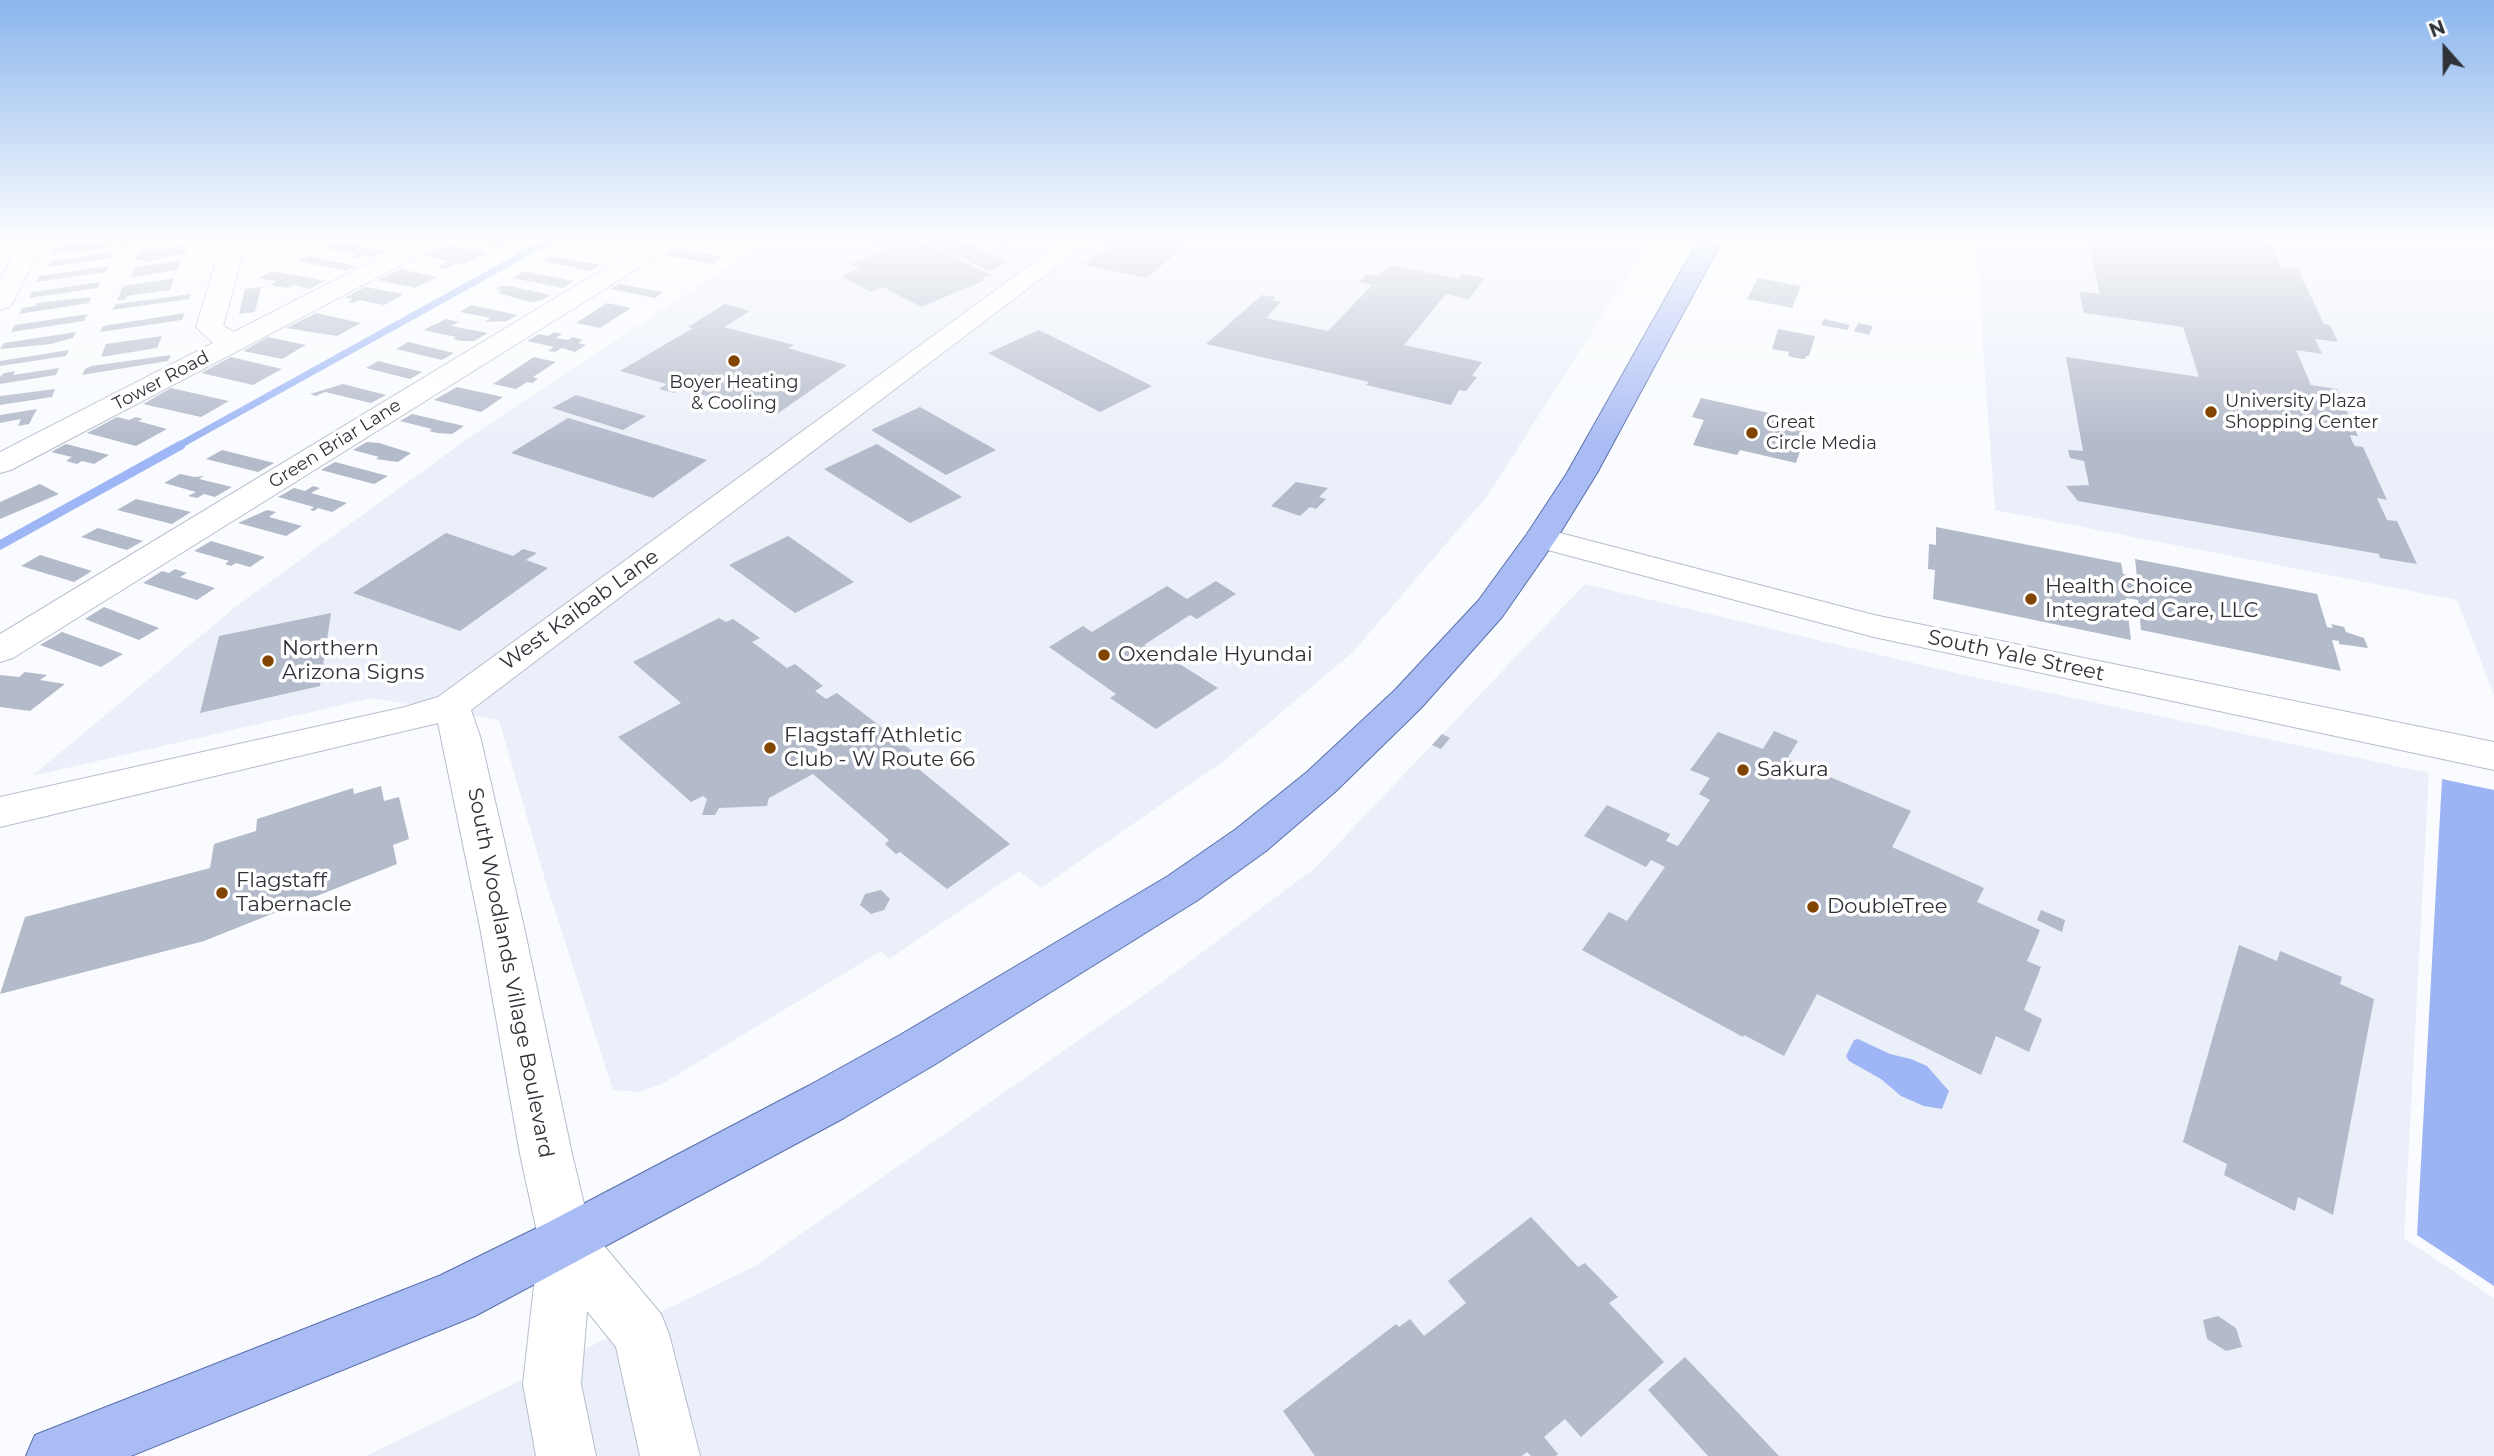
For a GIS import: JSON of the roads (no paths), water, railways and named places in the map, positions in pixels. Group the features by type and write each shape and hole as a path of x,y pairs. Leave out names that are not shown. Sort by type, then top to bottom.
{"main road":[{"path":"56,1456 455,1297 566,1241 827,1102 918,1050 1183,888 1251,840 1321,782 1408,699 1490,609 1541,538 1597,447 1674,307"}],"street":[{"path":"215,307 209,327 218,336 236,341"},
{"name":"Tower Road","path":"0,464 302,307"},
{"name":"Green Briar Lane","path":"0,650 558,307"},
{"name":"West Kaibab Lane","path":"0,812 408,719 450,706 989,307"},
{"name":"South Yale Street","path":"1541,538 1874,626 2494,756"},
{"name":"South Woodlands Village Boulevard","path":"450,706 461,736 470,777 566,1241 552,1384 566,1456"},
{"name":"South Woodlands Village Boulevard","path":"566,1241 641,1334 670,1456"}],"waterway":[{"path":"178,446 429,307"},
{"path":"0,545 181,445"}],"place":[{"name":"Boyer Heating & Cooling","path":"734,361"},
{"name":"University Plaza Shopping Center","path":"2211,412"},
{"name":"Great Circle Media","path":"1752,433"},
{"name":"Health Choice Integrated Care, LLC","path":"2031,599"},
{"name":"Oxendale Hyundai","path":"1104,655"},
{"name":"Northern Arizona Signs","path":"268,661"},
{"name":"Flagstaff Athletic Club - W Route 66","path":"770,748"},
{"name":"Sakura","path":"1743,770"},
{"name":"Flagstaff Tabernacle","path":"222,893"},
{"name":"DoubleTree","path":"1813,907"}]}
